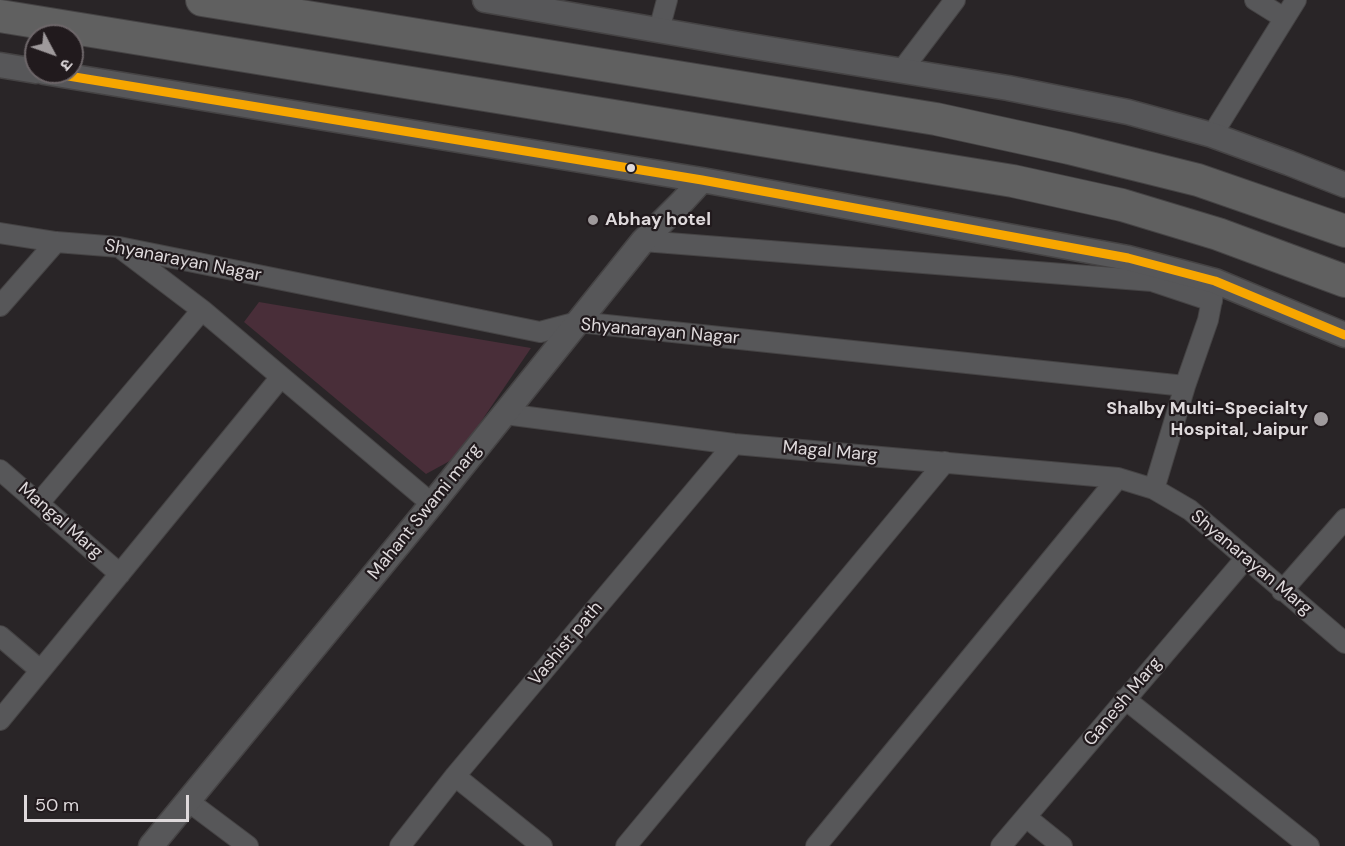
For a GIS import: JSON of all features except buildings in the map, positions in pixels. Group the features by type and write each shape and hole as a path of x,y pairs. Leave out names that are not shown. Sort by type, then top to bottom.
{"highway":[{"path":"202,0 936,119 1069,148 1198,180 1345,231"},
{"path":"0,16 1013,181 1122,205 1218,234 1345,281"}],"street":[{"path":"485,0 902,70 1128,112 1212,135 1345,185"},
{"path":"659,30 667,0"},
{"path":"902,70 955,0"},
{"path":"1255,0 1284,18"},
{"path":"1212,135 1296,0"},
{"path":"0,65 24,69"},
{"path":"84,79 702,180 1128,258 1214,291 1345,335"},
{"name":"Mahant Swami marg","path":"151,846 432,504 643,241 702,180"},
{"name":"Shyanarayan Nagar","path":"0,233 56,242 120,247 540,332 578,322 1185,386"},
{"path":"643,241 1152,281 1214,291"},
{"path":"0,306 56,242"},
{"path":"120,247 202,310 432,504"},
{"path":"1154,489 1185,386 1208,320 1214,291"},
{"path":"39,503 202,310"},
{"path":"0,720 281,377"},
{"name":"Magal Marg","path":"505,414 734,444 1118,478 1154,489"},
{"name":"Vashist path","path":"400,846 455,776 734,444"},
{"path":"626,846 945,462"},
{"name":"Mangal Marg","path":"0,470 120,573"},
{"path":"816,846 1118,478"},
{"name":"Shyanarayan Marg","path":"1154,489 1190,510 1345,643"},
{"path":"1282,591 1345,519"},
{"name":"Ganesh Marg","path":"1001,846 1245,559"},
{"path":"0,636 40,670"},
{"path":"1125,699 1309,846"},
{"path":"455,776 542,846"},
{"path":"188,801 248,846"},
{"path":"1026,817 1062,846"}],"shaded area":[{"path":"259,302 531,348 457,457 426,474 244,322"}],"transit line":[{"path":"84,79 702,180 1128,258 1215,281 1345,335"}],"place":[{"name":"Abhay hotel","path":"593,220"},
{"name":"Shalby Multi-Specialty Hospital, Jaipur","path":"1321,419"}]}
